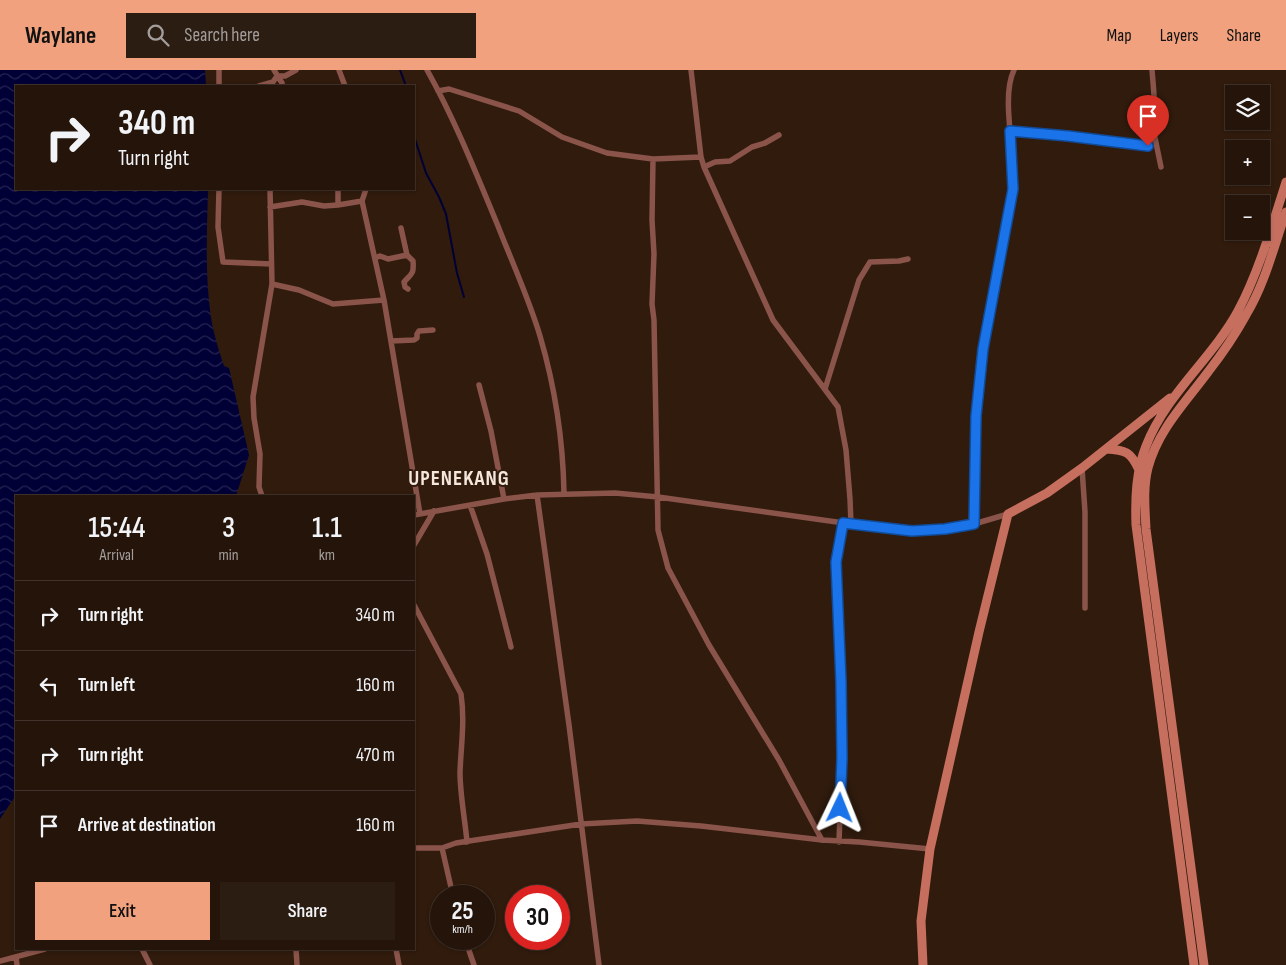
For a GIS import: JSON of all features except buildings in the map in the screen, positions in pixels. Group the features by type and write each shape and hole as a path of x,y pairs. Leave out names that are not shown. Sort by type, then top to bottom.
{"main road":[{"path":"1194,965 1136,525 1135,499 1139,470 1145,447 1159,419 1222,336 1238,310 1254,274 1286,182"},
{"path":"1204,965 1146,529 1144,496 1148,470 1156,445 1186,398 1207,373 1248,312 1265,274 1286,212"},
{"path":"924,965 921,921 930,850 979,632 1008,514 1047,493 1082,468 1178,392"},
{"path":"1106,449 1120,450 1129,454 1139,470"},
{"path":"1145,587 1154,578"}],"street":[{"path":"219,70 219,85"},
{"path":"281,85 285,76 296,70"},
{"path":"339,70 346,85"},
{"path":"427,70 475,170 539,334 550,371 559,426 564,493"},
{"path":"690,70 701,157 704,167 773,320 838,407 846,450 850,524"},
{"path":"974,524 976,416 983,349 1013,189 1009,100 1014,70"},
{"path":"1152,70 1155,107 1154,133 1161,168"},
{"path":"276,73 285,76"},
{"path":"276,73 281,85"},
{"path":"262,85 273,82 276,73"},
{"path":"438,90 449,89 519,111 562,137 607,152 653,159 701,157"},
{"path":"1010,131 1148,146 1154,133"},
{"path":"704,167 716,162 730,160 778,135"},
{"path":"653,159 652,220 654,254 652,304 654,320 658,530 668,568 709,645 779,760 822,840"},
{"path":"219,190 218,228 223,262 271,264"},
{"path":"262,495 259,487 260,454 254,418 253,397 272,284 270,190"},
{"path":"338,190 338,205"},
{"path":"366,190 362,201 384,300 414,495"},
{"path":"270,207 302,202 324,206 362,201"},
{"path":"401,228 407,255 413,261 414,269 413,274 404,282 404,288 408,289"},
{"path":"375,258 380,256 388,259 407,255"},
{"path":"825,389 860,280 870,262 908,259"},
{"path":"272,284 299,290 333,304 384,300"},
{"path":"391,341 414,340 417,338 419,331 433,330"},
{"path":"479,385 491,431 504,499"},
{"path":"1082,468 1085,512 1085,608"},
{"path":"415,502 417,515 536,495 615,493 912,531 945,529 974,524 1008,514"},
{"path":"536,495 582,824 599,965"},
{"path":"470,505 487,554 511,647"},
{"path":"415,543 434,511"},
{"path":"839,842 842,758 836,562 843,523"},
{"path":"415,607 461,694 463,732 460,773 467,842"},
{"path":"415,848 442,848 467,842 582,824 637,821 930,850"},
{"path":"442,848 450,885"},
{"path":"0,962 41,950"},
{"path":"142,950 150,965"},
{"path":"296,950 297,965"},
{"path":"396,950 399,965"},
{"path":"469,950 474,965"},
{"path":"16,957 17,965"}],"water":[{"path":"0,70 205,70 206,85 15,85 15,190 208,190 207,265 211,317 224,366 229,368 249,455 236,495 15,495 15,796 0,819"}],"waterway":[{"path":"400,70 406,85"},
{"path":"415,139 426,173 446,214 457,273 464,297"}],"district":[{"name":"UPENEKANG","path":"459,478"}],"route":[{"path":"840,808 842,758 841,682 836,562 843,523 912,531 945,529 974,524 976,416 983,349 1013,189 1010,131 1148,146"}]}
